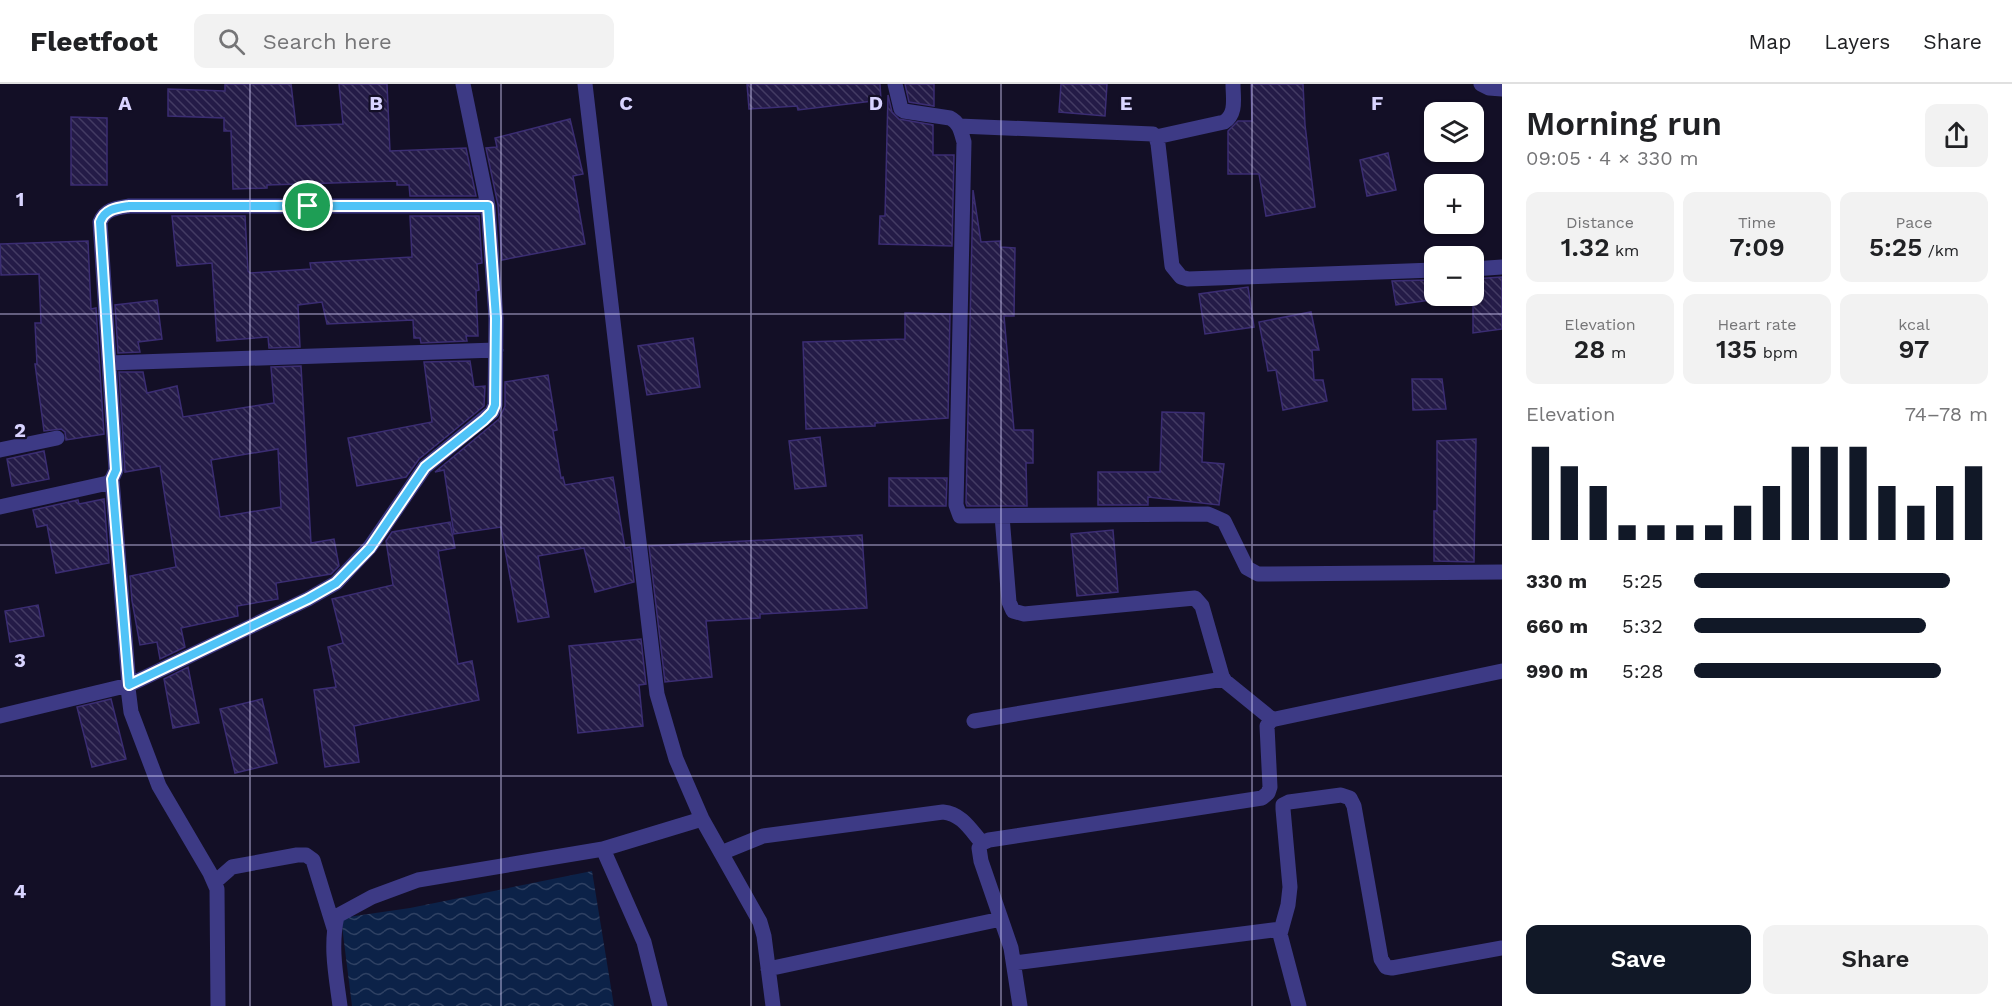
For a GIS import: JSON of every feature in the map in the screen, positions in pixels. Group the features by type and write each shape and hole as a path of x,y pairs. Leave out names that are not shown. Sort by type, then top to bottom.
{"street":[{"path":"0,716 129,685 308,599 336,583 370,548 425,467 492,412 495,405 496,318 488,206 463,84"},
{"path":"585,84 657,694 676,759 702,819 760,922 773,1006"},
{"path":"895,84 898,104 904,111 950,118 956,121 964,142 956,505 960,516 1208,514 1224,521 1247,568 1258,574 1502,572"},
{"path":"959,126 1146,133 1156,136 1224,122 1233,110 1233,84"},
{"path":"1481,84 1489,88 1502,88"},
{"path":"1156,136 1172,266 1181,277 1188,279 1424,270"},
{"path":"0,507 108,483 116,470 100,222 102,216 114,208 129,206 488,206"},
{"path":"1484,268 1502,267"},
{"path":"109,363 496,350"},
{"path":"0,450 57,438"},
{"path":"112,479 129,685 127,693 131,712 159,786 215,882 218,896 218,1006"},
{"path":"1002,516 1009,602 1013,611 1024,614 1195,598 1202,606 1223,679 1273,720"},
{"path":"1020,1006 1014,963 981,861 979,848 982,843 989,840 1262,798 1268,793 1270,787 1267,726 1273,720 1502,671"},
{"path":"974,721 1223,679"},
{"path":"1299,1006 1281,939 1281,929 1290,895 1283,805 1289,802 1345,795 1350,798 1354,806 1381,959 1386,968 1502,948"},
{"path":"721,853 763,836 943,812 957,815 982,843"},
{"path":"340,1006 333,951 337,916 372,897 418,880 603,849 702,819"},
{"path":"603,849 644,942 660,1006"},
{"path":"215,882 232,867 306,855 314,860 334,928"},
{"path":"768,969 1001,919"},
{"path":"1014,963 1281,929"}],"water":[{"path":"592,871 614,1006 352,1006 341,918 410,908"}],"building":[{"path":"225,84 291,84 296,126 343,124 339,84 387,84 390,151 466,148 476,196 410,196 409,185 397,185 397,181 267,185 267,188 233,189 231,131 224,131 224,118 168,116 168,89 225,91"},
{"path":"747,84 880,84 881,100 798,110 797,106 749,109"},
{"path":"905,84 934,84 934,106 909,102"},
{"path":"1061,84 1107,84 1105,116 1059,112"},
{"path":"1251,84 1303,84 1305,125 1315,207 1266,216 1259,174 1228,174 1228,131 1238,121 1252,121"},
{"path":"888,95 892,112 899,119 933,125 933,155 954,155 952,246 879,244 880,216 885,216"},
{"path":"71,117 107,118 107,185 71,185"},
{"path":"570,119 583,174 573,176 585,244 502,260 498,205 486,148 497,147 495,138"},
{"path":"1388,153 1396,190 1367,196 1360,160"},
{"path":"973,190 981,242 1000,241 1000,247 1015,248 1014,316 1004,316 1014,430 1033,430 1033,463 1026,463 1027,506 967,506 966,503"},
{"path":"172,216 245,216 248,271 250,273 311,269 310,263 412,257 410,216 479,216 482,263 477,264 478,336 466,336 467,341 421,343 420,338 414,338 413,320 327,324 322,302 298,305 300,347 269,348 268,337 217,341 212,263 177,266"},
{"path":"88,241 91,309 96,308 104,434 66,440 65,432 61,429 44,431 35,364 37,364 35,323 41,323 39,274 1,275 0,244"},
{"path":"1502,277 1502,329 1473,333 1473,306 1484,306 1484,278"},
{"path":"1424,280 1424,301 1396,305 1392,281"},
{"path":"1248,287 1254,327 1205,334 1199,294"},
{"path":"157,300 162,339 138,342 140,352 118,353 115,305"},
{"path":"1311,312 1319,350 1312,350 1314,380 1323,380 1327,401 1283,410 1276,370 1268,371 1259,322"},
{"path":"905,313 950,314 948,418 875,423 875,426 806,429 803,342 905,339"},
{"path":"693,338 700,387 647,395 638,346"},
{"path":"470,361 474,387 485,386 484,406 419,459 406,477 357,486 348,438 432,422 424,362"},
{"path":"301,366 311,543 334,539 339,566 331,574 276,583 278,599 237,606 238,616 181,628 185,647 160,659 157,642 140,645 130,576 176,567 160,466 125,472 119,372 143,372 147,393 177,386 183,417 274,403 271,367","holes":["278,449 281,507 220,517 211,460"]},
{"path":"548,375 557,430 553,431 561,478 563,477 565,485 613,477 625,548 630,547 634,582 595,592 584,548 538,556 549,617 518,622 501,527 454,534 444,470 435,472 499,419 505,406 505,382"},
{"path":"1412,379 1442,379 1446,409 1413,410"},
{"path":"1162,412 1204,413 1202,462 1224,464 1219,505 1148,497 1148,505 1098,505 1098,472 1160,472"},
{"path":"820,437 826,486 795,489 789,441"},
{"path":"1476,439 1474,562 1434,561 1437,441"},
{"path":"44,451 49,479 12,486 7,459"},
{"path":"889,478 947,478 946,506 889,506"},
{"path":"104,499 109,563 56,573 47,525 37,527 33,510 78,500 79,504"},
{"path":"450,522 455,548 438,551 458,664 472,661 479,700 354,726 359,762 325,767 314,690 336,687 328,647 343,643 332,599 393,585 386,541 392,532"},
{"path":"1113,530 1118,592 1077,596 1071,534"},
{"path":"862,535 867,608 760,614 760,618 706,621 712,677 665,682 649,546"},
{"path":"38,605 44,636 10,642 5,611"},
{"path":"641,639 646,684 639,685 643,726 578,733 569,646"},
{"path":"188,667 199,723 173,728 164,679"},
{"path":"111,699 126,759 92,767 77,707"},
{"path":"262,699 277,763 235,773 220,709"}],"route":[{"path":"129,206 308,206 488,206 496,318 494,408 484,420 425,467 370,548 336,583 308,599 129,685 112,479 116,470 100,222 102,216 114,208 129,206"}]}
